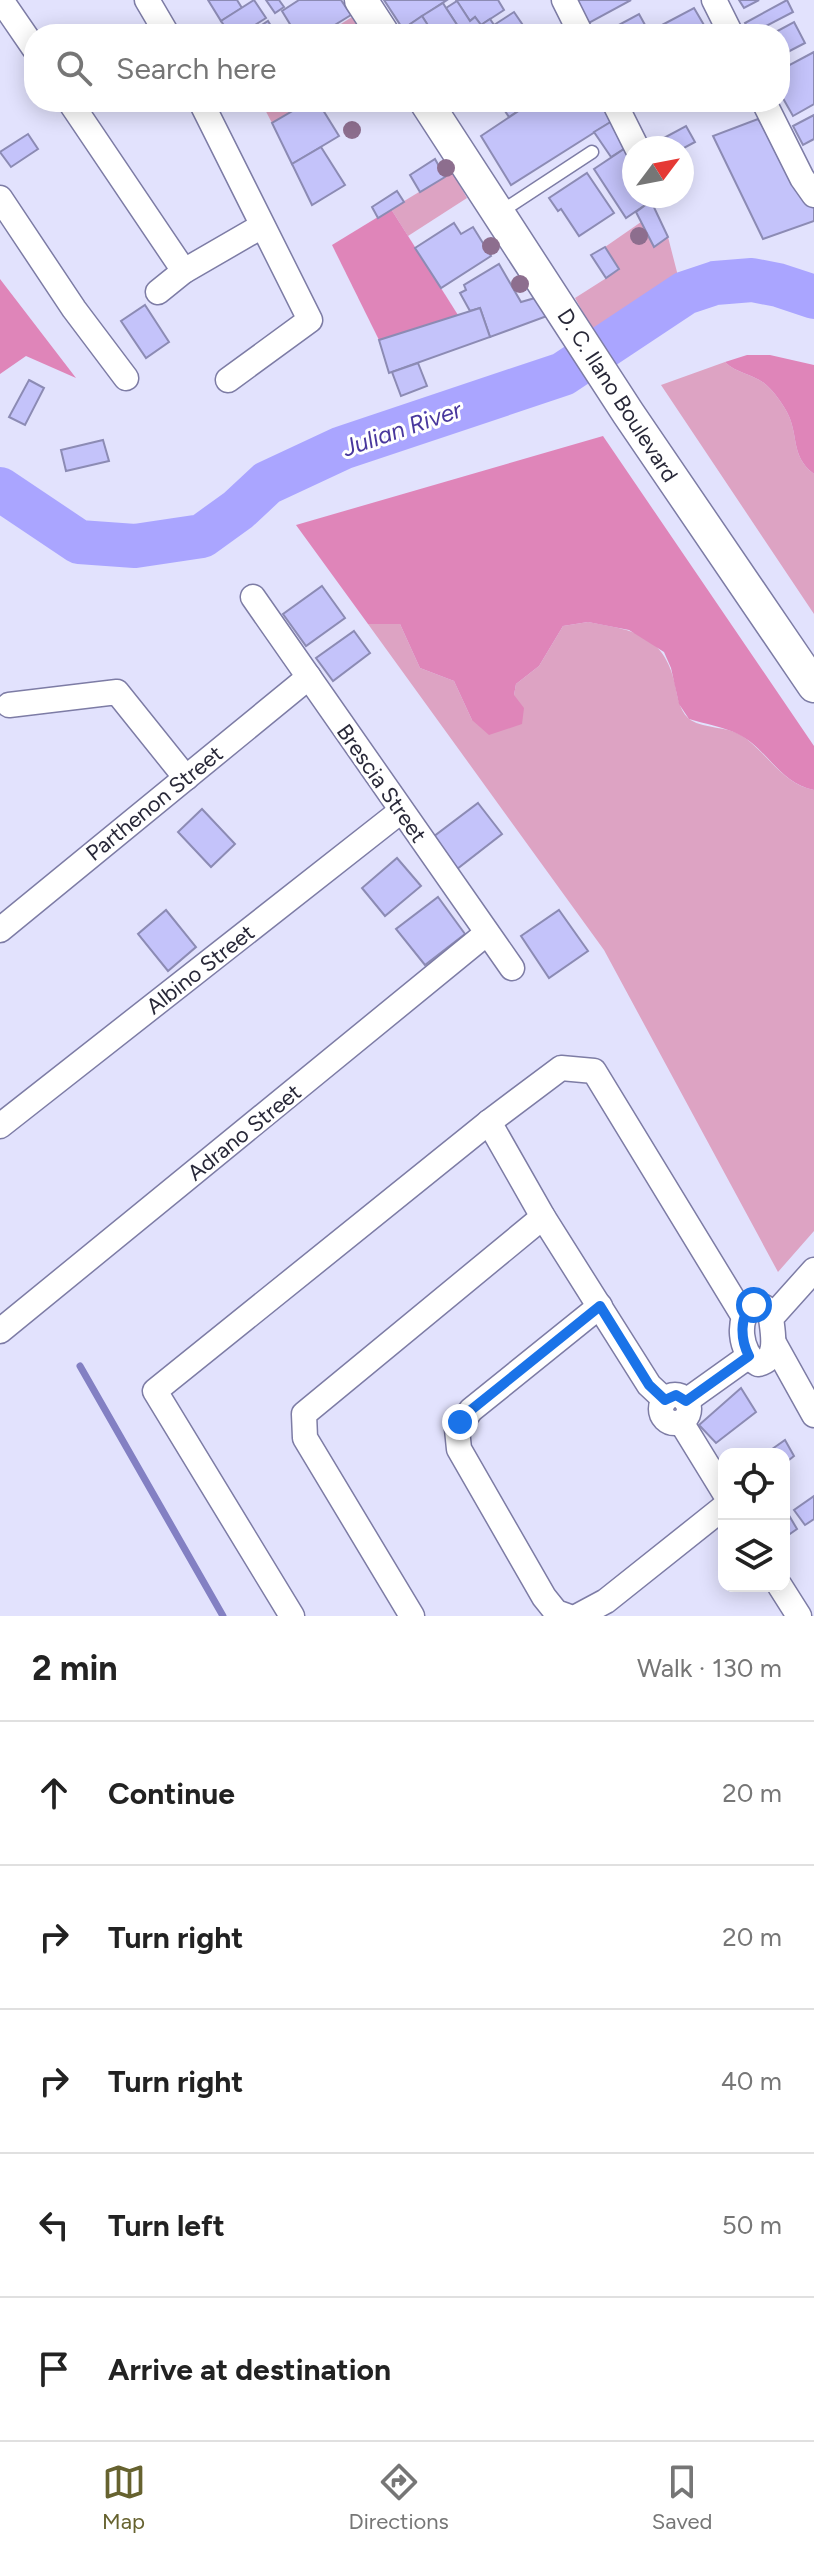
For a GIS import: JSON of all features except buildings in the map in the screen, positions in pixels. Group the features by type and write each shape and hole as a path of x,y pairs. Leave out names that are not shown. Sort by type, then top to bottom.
{"street":[{"path":"1,0 24,33"},
{"path":"147,0 161,24"},
{"path":"361,0 377,24"},
{"path":"564,0 576,24"},
{"path":"714,0 726,24"},
{"path":"77,112 184,271"},
{"path":"206,112 310,320 228,380"},
{"name":"D. C. Ilano Boulevard","path":"433,112 616,395 814,686"},
{"path":"619,112 631,136"},
{"path":"769,112 802,178 814,195"},
{"path":"0,198 74,309 126,378"},
{"path":"158,292 184,271 262,226"},
{"name":"Brescia Street","path":"253,597 512,968"},
{"name":"Parthenon Street","path":"0,930 309,677"},
{"path":"9,705 117,692 186,778"},
{"name":"Albino Street","path":"0,1126 401,811"},
{"name":"Adrano Street","path":"0,1331 487,933"},
{"path":"292,1616 155,1391 489,1122 561,1068 594,1071 744,1317"},
{"path":"489,1122 543,1217 649,1385 677,1408 718,1481"},
{"path":"412,1616 305,1438 304,1414 543,1217"},
{"path":"771,1318 814,1270"},
{"path":"760,1305 771,1318 774,1343 771,1357 763,1364 753,1362 742,1324 744,1317 749,1307 760,1305"},
{"path":"567,1616 556,1612 544,1597 459,1449 457,1429 471,1410 600,1306"},
{"path":"774,1343 814,1415"},
{"path":"677,1408 749,1356"},
{"path":"578,1616 606,1601 718,1512"}],"lane":[{"path":"499,213 592,152"}],"shaded area":[{"path":"352,17 357,24 341,24"},
{"path":"266,112 291,112 272,123"},
{"path":"452,172 467,198 408,236 391,209"},
{"path":"391,209 458,315 379,340 332,245"},
{"path":"641,222 654,246 668,237 678,276 594,332 575,298 619,270 605,247"},
{"path":"0,279 76,378 26,356 0,374"},
{"path":"747,355 770,355 814,365 814,474 801,459 789,417 775,394 767,385 725,362"},
{"path":"725,362 767,385 775,394 789,417 801,459 814,474 814,614 661,385"},
{"path":"603,436 814,746 814,790 791,780 738,734 689,719 679,704 664,652 629,630 588,622 563,626 539,666 516,684 514,695 524,708 522,724 489,735 472,720 454,681 420,668 400,624 368,624 296,525"},
{"path":"588,622 644,637 663,654 670,667 682,710 688,718 741,735 793,781 814,790 814,1231 778,1272 604,950 368,624 400,624 420,668 454,681 472,720 514,695 516,684 539,666 563,626"}],"waterway":[{"name":"Julian River","path":"0,489 79,542 135,546 202,536 238,510 267,483 342,448 563,374 685,293 715,283 752,280 814,297"},
{"path":"80,1366 223,1616"}],"route":[{"path":"460,1422 600,1306 649,1385 665,1400 676,1395 686,1401 749,1356 742,1324 746,1311 754,1305"}]}
